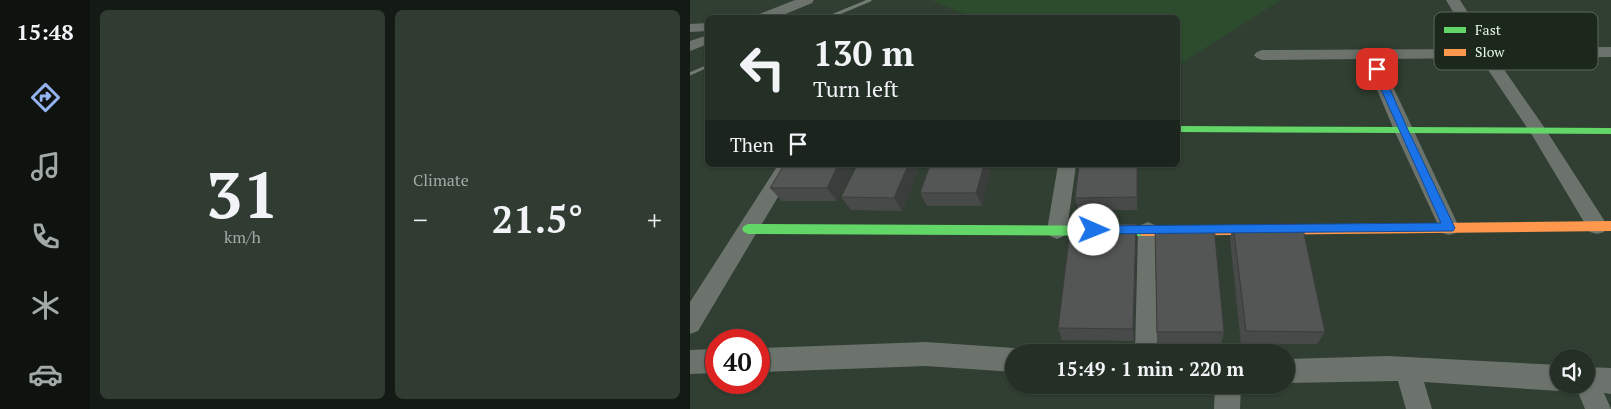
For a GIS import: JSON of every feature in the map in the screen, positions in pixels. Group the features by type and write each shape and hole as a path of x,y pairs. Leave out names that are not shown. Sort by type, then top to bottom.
{"street":[{"path":"1453,0 1460,12"},
{"path":"769,15 802,1"},
{"path":"690,28 705,27"},
{"path":"690,46 705,40"},
{"path":"1598,52 1611,52"},
{"path":"1262,55 1434,53"},
{"path":"1370,54 1449,228"},
{"path":"1497,70 1604,226"},
{"path":"1180,129 1611,130"},
{"path":"690,323 787,167"},
{"path":"1057,230 1067,167"},
{"path":"748,229 1148,231 1604,226"},
{"path":"1147,344 1148,231"},
{"path":"770,360 926,354 1005,359"},
{"path":"690,362 705,361"},
{"path":"1407,370 1418,409"},
{"path":"1295,371 1407,370 1550,378"},
{"path":"1595,381 1611,381"},
{"path":"1227,409 1228,394"},
{"path":"1592,394 1598,409"}],"shaded area":[{"path":"931,0 1281,0 1180,64 1180,15 967,15"}],"building":[{"path":"783,167 837,167 827,188 770,188"},
{"path":"856,167 907,167 894,198 841,197"},
{"path":"929,167 983,167 976,193 920,193"},
{"path":"1079,167 1137,167 1137,197 1075,198"},
{"path":"1071,223 1136,224 1133,329 1058,328"},
{"path":"1233,224 1302,224 1325,332 1246,331"},
{"path":"1155,226 1214,226 1224,332 1157,332"}],"railway":[{"path":"834,15 870,0"},
{"path":"690,74 705,67"}],"traffic: fast":[{"path":"1180,129 1611,131"},
{"path":"748,229 1143,231"}],"traffic: slow":[{"path":"1143,231 1611,226"}],"route":[{"path":"1094,230 1449,228 1377,69"}]}
